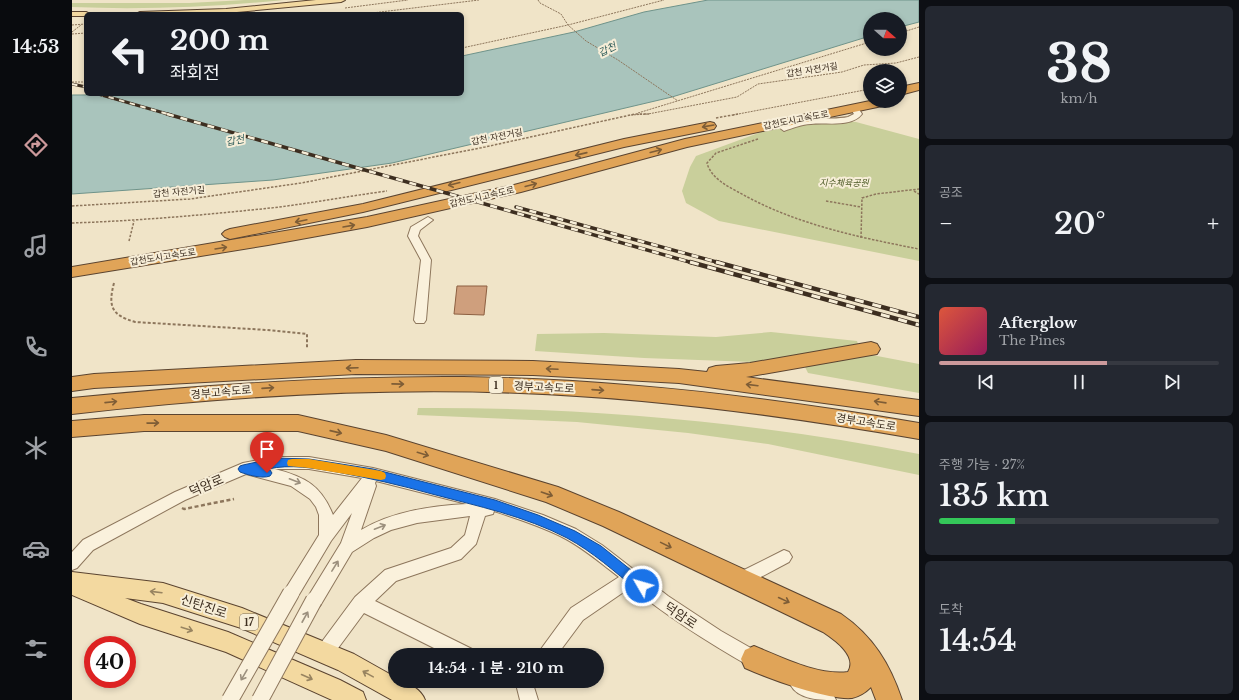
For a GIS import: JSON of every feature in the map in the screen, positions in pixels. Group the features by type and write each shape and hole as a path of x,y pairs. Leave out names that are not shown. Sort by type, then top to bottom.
{"highway":[{"path":"907,89 919,86"},
{"path":"907,97 919,94"},
{"name":"갑천도시고속도로","path":"72,262 140,251 363,208 498,173 673,132 863,97"},
{"name":"갑천도시고속도로","path":"72,272 268,240 367,222 516,189 685,143 863,106"},
{"path":"679,376 750,370 871,349"},
{"name":"경부고속도로","path":"72,384 94,381 356,368 534,368 679,376 919,408"},
{"name":"경부고속도로","path":"72,406 238,390 299,386 378,384 501,385 599,390 710,400 872,422 919,431"},
{"path":"72,429 144,423 298,423 386,443 550,494 611,519 844,630 874,663 883,681 889,700"},
{"path":"754,659 810,680 836,686 853,685 862,678 863,663 857,647 844,630"}],"main road":[{"path":"197,12 226,11 341,0"},
{"path":"72,14 84,14"},
{"name":"신탄진로","path":"72,581 163,593 242,618 346,662 414,700"},
{"name":"17","path":"72,585 140,614 228,642 332,688 355,700"}],"street":[{"path":"784,128 813,121 853,119 858,114 854,108"},
{"path":"420,320 426,260 413,236 415,229 428,220"},
{"name":"덕암로","path":"72,563 88,545 168,502 243,469 275,463 309,463 373,474 502,508 538,520 571,534 597,550 662,602 715,637 827,700"},
{"path":"243,469 267,473 304,485 319,498 326,516 326,536"},
{"path":"230,700 291,593 326,536 373,474"},
{"path":"260,700 314,600 347,547 373,474"},
{"path":"347,547 375,529 407,518 457,511 502,508"},
{"path":"324,653 360,603 391,575 456,554 470,539 480,509"},
{"path":"740,580 784,557"},
{"path":"552,648 577,614 632,578"},
{"path":"360,603 452,648"}],"path":[{"path":"380,12 479,0"},
{"path":"538,0 545,6 561,14 568,25 586,41 618,60 678,101"},
{"path":"464,48 568,25 664,0"},
{"path":"72,25 81,24"},
{"path":"72,33 81,24"},
{"path":"907,31 919,27"},
{"path":"72,33 84,33"},
{"path":"635,114 863,44"},
{"name":"갑천 자전거길","path":"72,206 190,199 301,183 553,133 635,114 648,114 737,96 758,84 842,72 864,66 896,63 919,57"},
{"path":"72,82 84,82"},
{"path":"710,119 863,91"},
{"path":"784,128 774,134 716,153 707,163 708,168 712,174 727,185 766,208 822,229 862,239 919,249"},
{"path":"862,239 860,207 862,198 866,196 919,189"},
{"path":"72,223 134,221 161,217 252,210 391,190"},
{"path":"913,191 919,194"},
{"path":"826,201 860,207"},
{"path":"129,241 134,221"},
{"path":"114,283 110,298 113,310 122,318 134,322 161,325 267,330 307,334 307,349"},
{"path":"168,502 184,509 234,499"}],"green space":[{"path":"245,0 284,0 178,7 72,7 72,3 189,3"},
{"name":"지수체육공원","path":"818,118 856,122 919,139 919,261 719,221 686,203 682,191 690,167 696,156 775,127"},
{"path":"771,332 857,341 859,347 753,362 644,358 535,351 537,334 604,333 716,337"},
{"path":"872,355 919,364 919,393 808,373 805,367 850,357"},
{"path":"418,408 544,410 607,414 732,425 795,433 919,454 919,475 768,444 688,433 577,422 417,415"}],"water":[{"name":"갑천","path":"708,0 919,0 919,22 907,25 907,12 863,12 863,38 672,97 392,163 273,180 72,194 72,95 464,96 464,56 574,32 644,12"}],"building":[{"path":"457,286 487,286 484,315 454,314"}],"railway":[{"path":"72,84 84,87"},
{"path":"105,96 171,115"},
{"path":"167,114 693,263"},
{"path":"516,207 720,263"},
{"path":"690,262 919,325"},
{"path":"716,262 919,317"}],"slow traffic":[{"path":"292,463 309,463 381,476"}],"route":[{"path":"267,473 243,469 275,463 309,463 373,474 495,505 538,520 571,534 597,550 642,586"}]}
